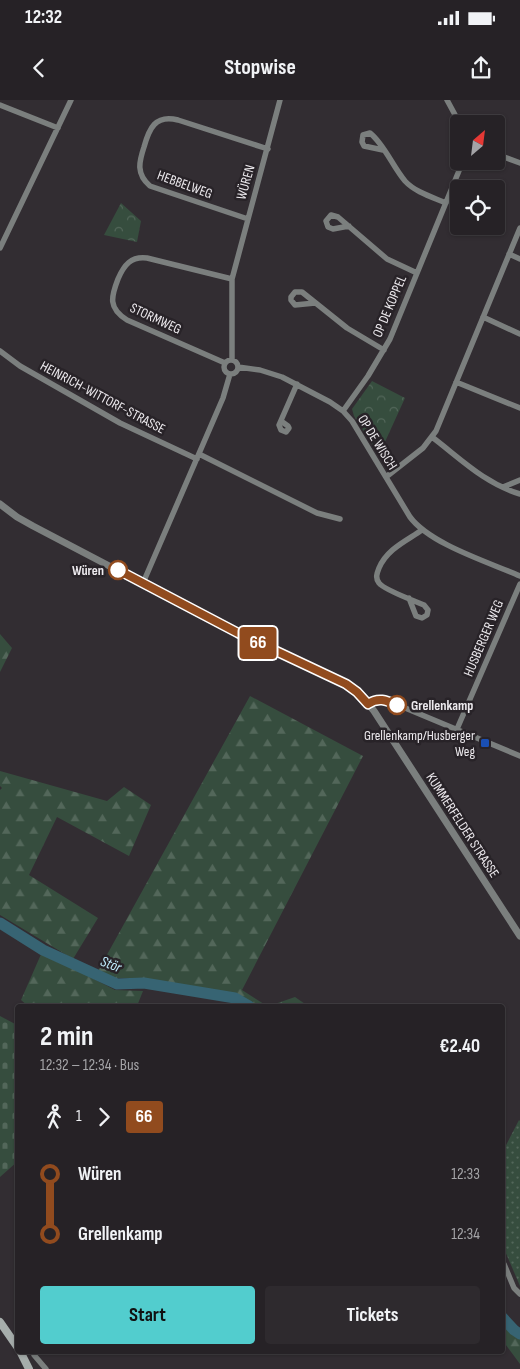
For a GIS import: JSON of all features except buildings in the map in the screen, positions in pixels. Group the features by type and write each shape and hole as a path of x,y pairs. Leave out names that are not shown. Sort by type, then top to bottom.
{"main road":[{"path":"0,1322 15,1344"},
{"path":"22,1354 30,1369"}],"street":[{"path":"0,248 71,100"},
{"name":"WÜREN","path":"232,360 232,279 280,100"},
{"path":"447,100 455,115"},
{"path":"0,105 58,128"},
{"name":"HEBBELWEG","path":"248,219 150,186 145,182 140,173 140,162 150,130 160,120 169,118 268,149"},
{"path":"383,150 409,186 446,203"},
{"path":"505,157 520,163"},
{"name":"OP DE KOPPEL","path":"343,410 368,376 396,327 459,170"},
{"name":"OP DE KOPPEL","path":"349,226 387,259 417,273"},
{"path":"386,477 423,448 432,438 520,228"},
{"path":"0,229 8,232"},
{"path":"509,254 520,259"},
{"name":"STORMWEG","path":"226,363 127,320 116,312 112,298 124,266 138,258 232,279"},
{"name":"OP DE KOPPEL","path":"315,303 353,331 384,350"},
{"path":"483,317 520,334"},
{"name":"HEINRICH-WITTORF-STRASSE","path":"0,351 20,366 120,423 198,456 316,513 340,519"},
{"path":"232,360 236,362 238,368 236,373 230,374 225,370 226,363 232,360"},
{"name":"OP DE WISCH","path":"238,368 267,371 297,384 343,410 352,421 410,517 422,530 436,539 520,576"},
{"path":"143,584 227,386 230,374"},
{"path":"456,382 520,408"},
{"path":"281,421 297,384"},
{"path":"432,438 473,471 520,494"},
{"path":"503,487 520,480"},
{"name":"KUMMERFELDER STRASSE","path":"0,504 33,526 143,584 238,633 346,684 357,692 368,704 520,936"},
{"path":"408,598 383,586 378,582 377,576 384,558 389,552 422,530"},
{"name":"HUSBERGER WEG","path":"457,729 520,584"},
{"path":"368,704 376,700 386,700 520,756"},
{"path":"505,1266 514,1288 520,1294"},
{"path":"34,1354 46,1369"}],"green space":[{"path":"121,203 141,221 137,242 104,235"},
{"path":"372,381 405,398 379,455 354,416 352,409"},
{"path":"0,634 12,648 0,672"},
{"path":"250,696 363,756 242,990 264,1004 252,1004 238,996 142,978 113,978 98,971"},
{"path":"0,771 107,801 124,787 151,805 129,856 57,817 29,875 98,918 73,959 0,915 0,790 2,788 0,786"},
{"path":"42,952 115,990 143,991 138,1004 26,1004 21,1000"},
{"path":"295,997 305,1004 275,1004"},
{"path":"0,1016 15,1024 15,1164 0,1177"},
{"path":"519,1120 520,1286 505,1251 505,1147"},
{"path":"505,1320 520,1334 520,1364 505,1344"}],"waterway":[{"name":"Stör","path":"0,923 43,950 117,984 144,983 235,998 246,1004"},
{"name":"Stör","path":"505,1320 520,1334"}],"bus line":[{"name":"66","path":"118,570 238,633 346,684 368,704 376,700 386,700 397,705"}],"place":[{"name":"Würen","path":"118,570"},
{"name":"Grellenkamp","path":"397,705"},
{"name":"Grellenkamp/Husberger Weg","path":"485,743"}]}
